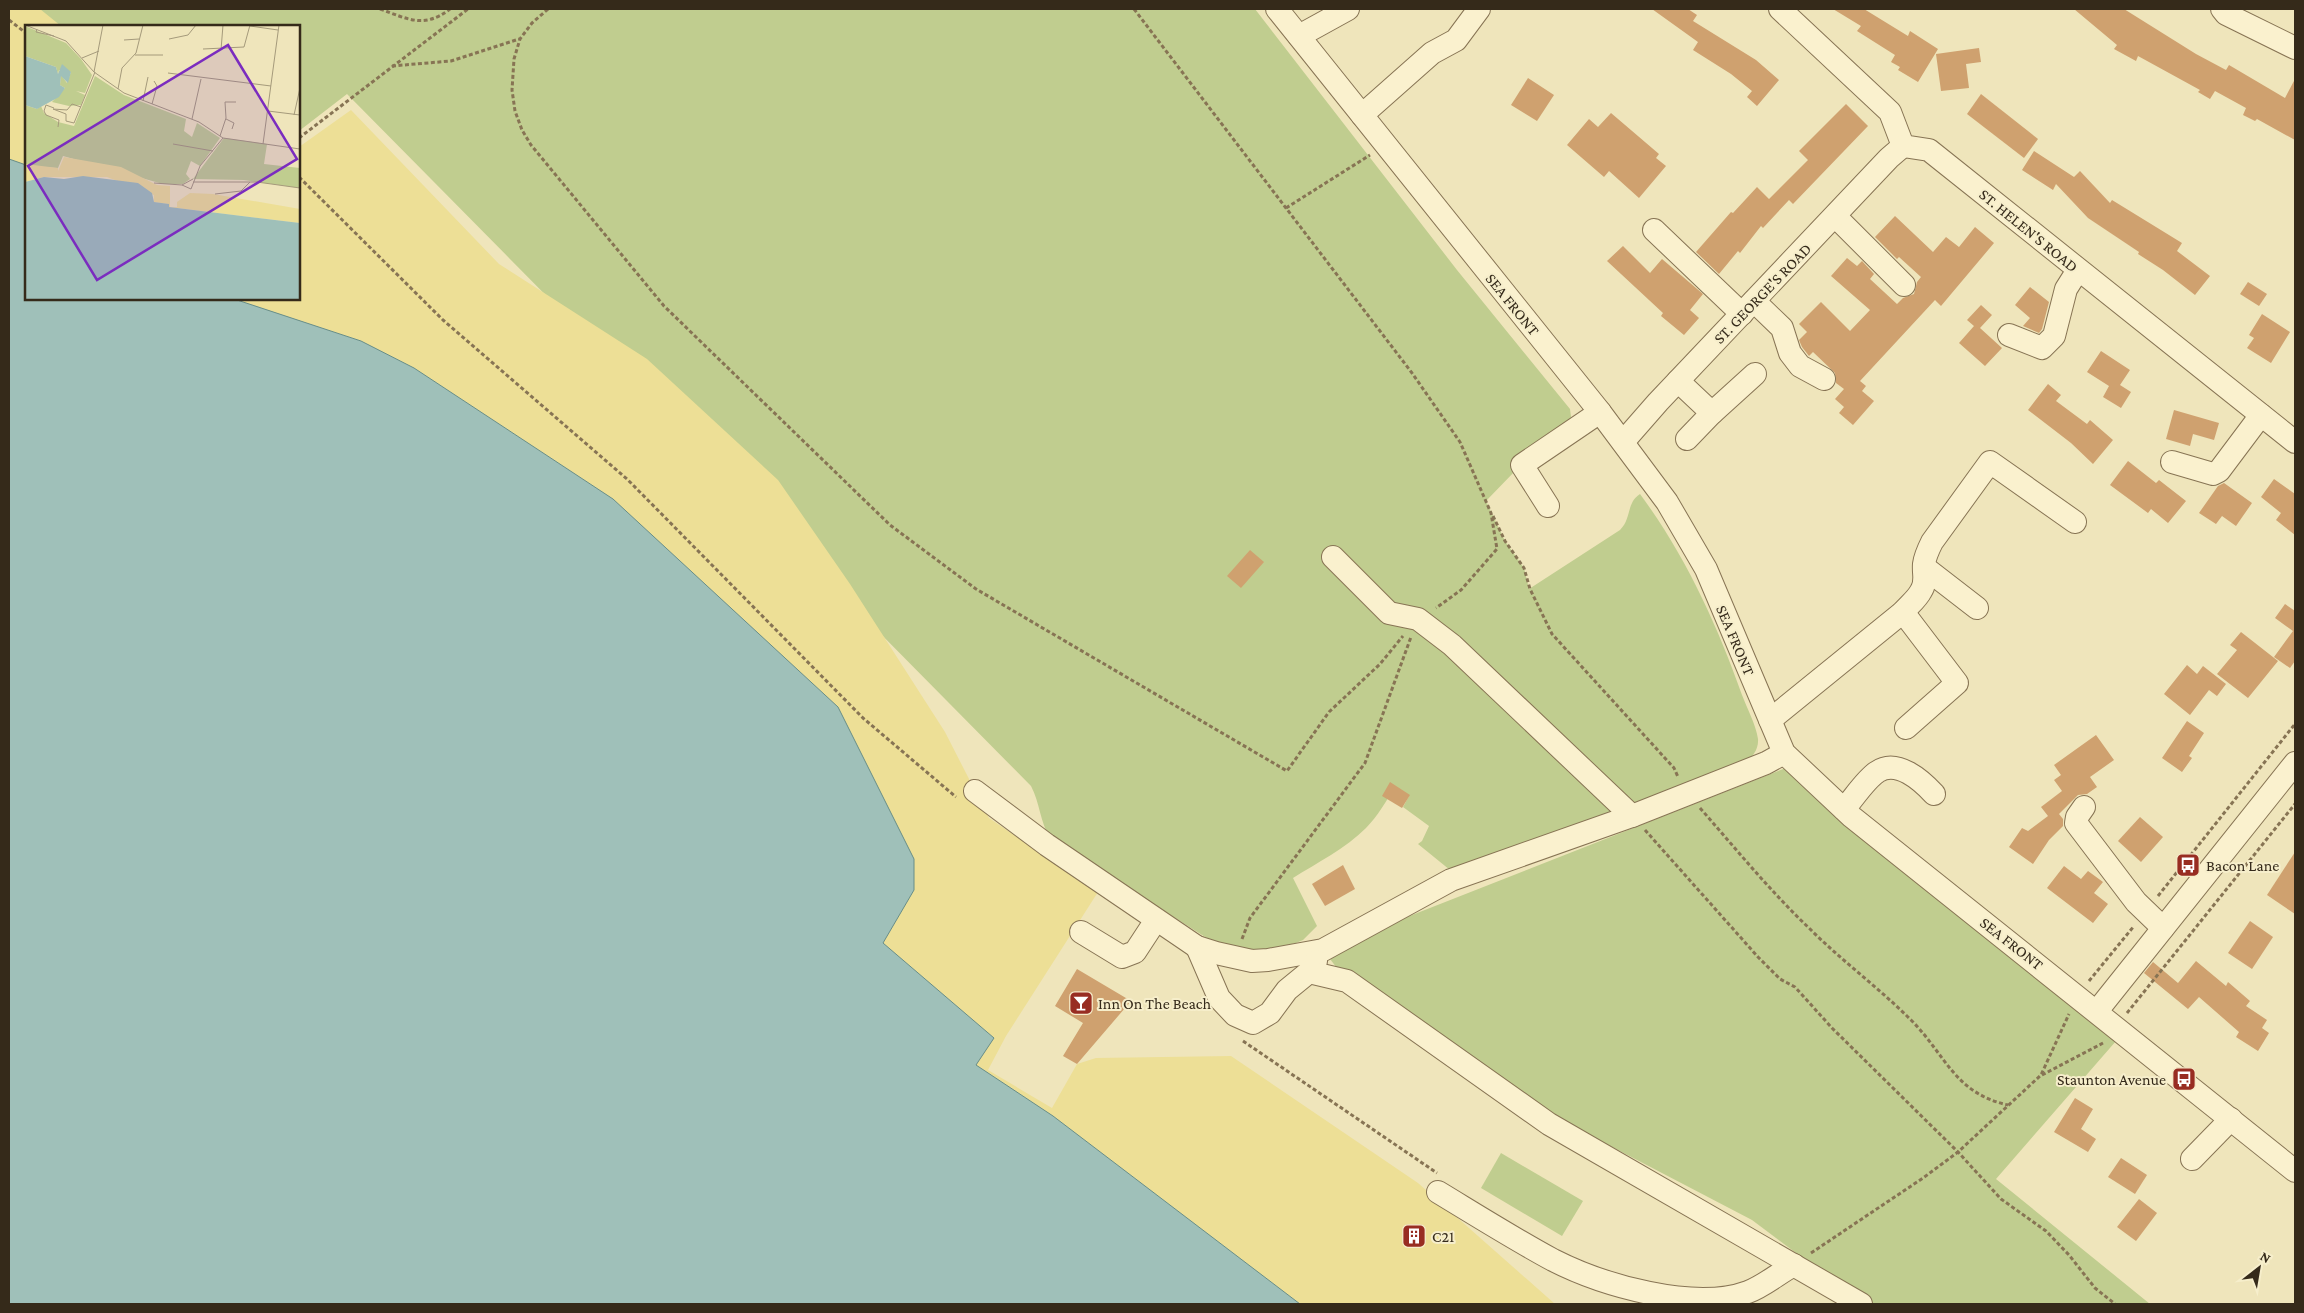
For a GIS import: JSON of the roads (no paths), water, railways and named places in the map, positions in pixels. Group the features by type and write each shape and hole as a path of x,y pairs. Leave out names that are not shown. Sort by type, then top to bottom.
{"street":[{"name":"SEA FRONT","path":"1277,9 1600,412 1667,502 1706,569 1784,753 1844,810 2078,995 2295,1171"},
{"path":"1299,36 1348,9"},
{"path":"1362,115 1432,53 1456,40 1479,9"},
{"path":"1780,9 1890,112 1903,146"},
{"path":"2222,9 2226,14 2295,48"},
{"name":"ST. GEORGE'S ROAD","path":"1623,442 1678,381 1889,158 1903,146"},
{"name":"ST. HELEN'S ROAD","path":"1903,146 1929,150 2295,442"},
{"path":"1835,216 1904,285"},
{"path":"1654,230 1748,308 1782,328 1790,353 1800,366 1824,379"},
{"path":"2009,335 2042,348 2054,336 2066,289 2078,270"},
{"path":"1688,439 1712,413 1755,374"},
{"path":"1678,381 1712,413"},
{"path":"1548,506 1522,465 1600,412"},
{"path":"2172,462 2213,474 2219,471 2261,415"},
{"path":"1770,720 1903,612 1922,590 1926,577 1924,567 1926,555 1932,542 1990,462 2075,522"},
{"path":"1333,557 1389,613 1418,619 1452,645 1632,816"},
{"path":"1924,567 1977,608"},
{"path":"1903,612 1957,683 1906,728"},
{"path":"975,791 1197,947 1243,959 1268,960 1323,950 1451,880 1632,816 1766,763 1784,753"},
{"path":"2097,1011 2295,763"},
{"path":"1844,810 1877,772 1885,768 1904,771 1914,775 1934,794"},
{"path":"2084,807 2076,817 2076,823 2146,912 2163,928"},
{"path":"1081,932 1122,957 1135,952 1156,920"},
{"path":"1197,947 1219,998 1235,1015 1254,1023 1270,1013 1286,990 1309,972 1323,950"},
{"path":"1219,998 1230,972 1243,959"},
{"path":"1309,972 1347,982 1549,1124 1860,1304"},
{"path":"2192,1159 2231,1119"},
{"path":"1438,1192 1554,1260 1587,1274 1666,1297 1716,1299 1748,1292 1794,1265"}],"water":[{"path":"9,159 25,165 25,300 237,300 361,341 414,368 613,499 838,707 914,859 914,890 883,943 994,1038 976,1065 1053,1116 1300,1304 9,1304"}],"place":[{"name":"Bacon Lane","path":"2188,865"},
{"name":"Inn On The Beach","path":"1081,1003"},
{"name":"Staunton Avenue","path":"2184,1079"},
{"name":"C21","path":"1414,1236"}]}
